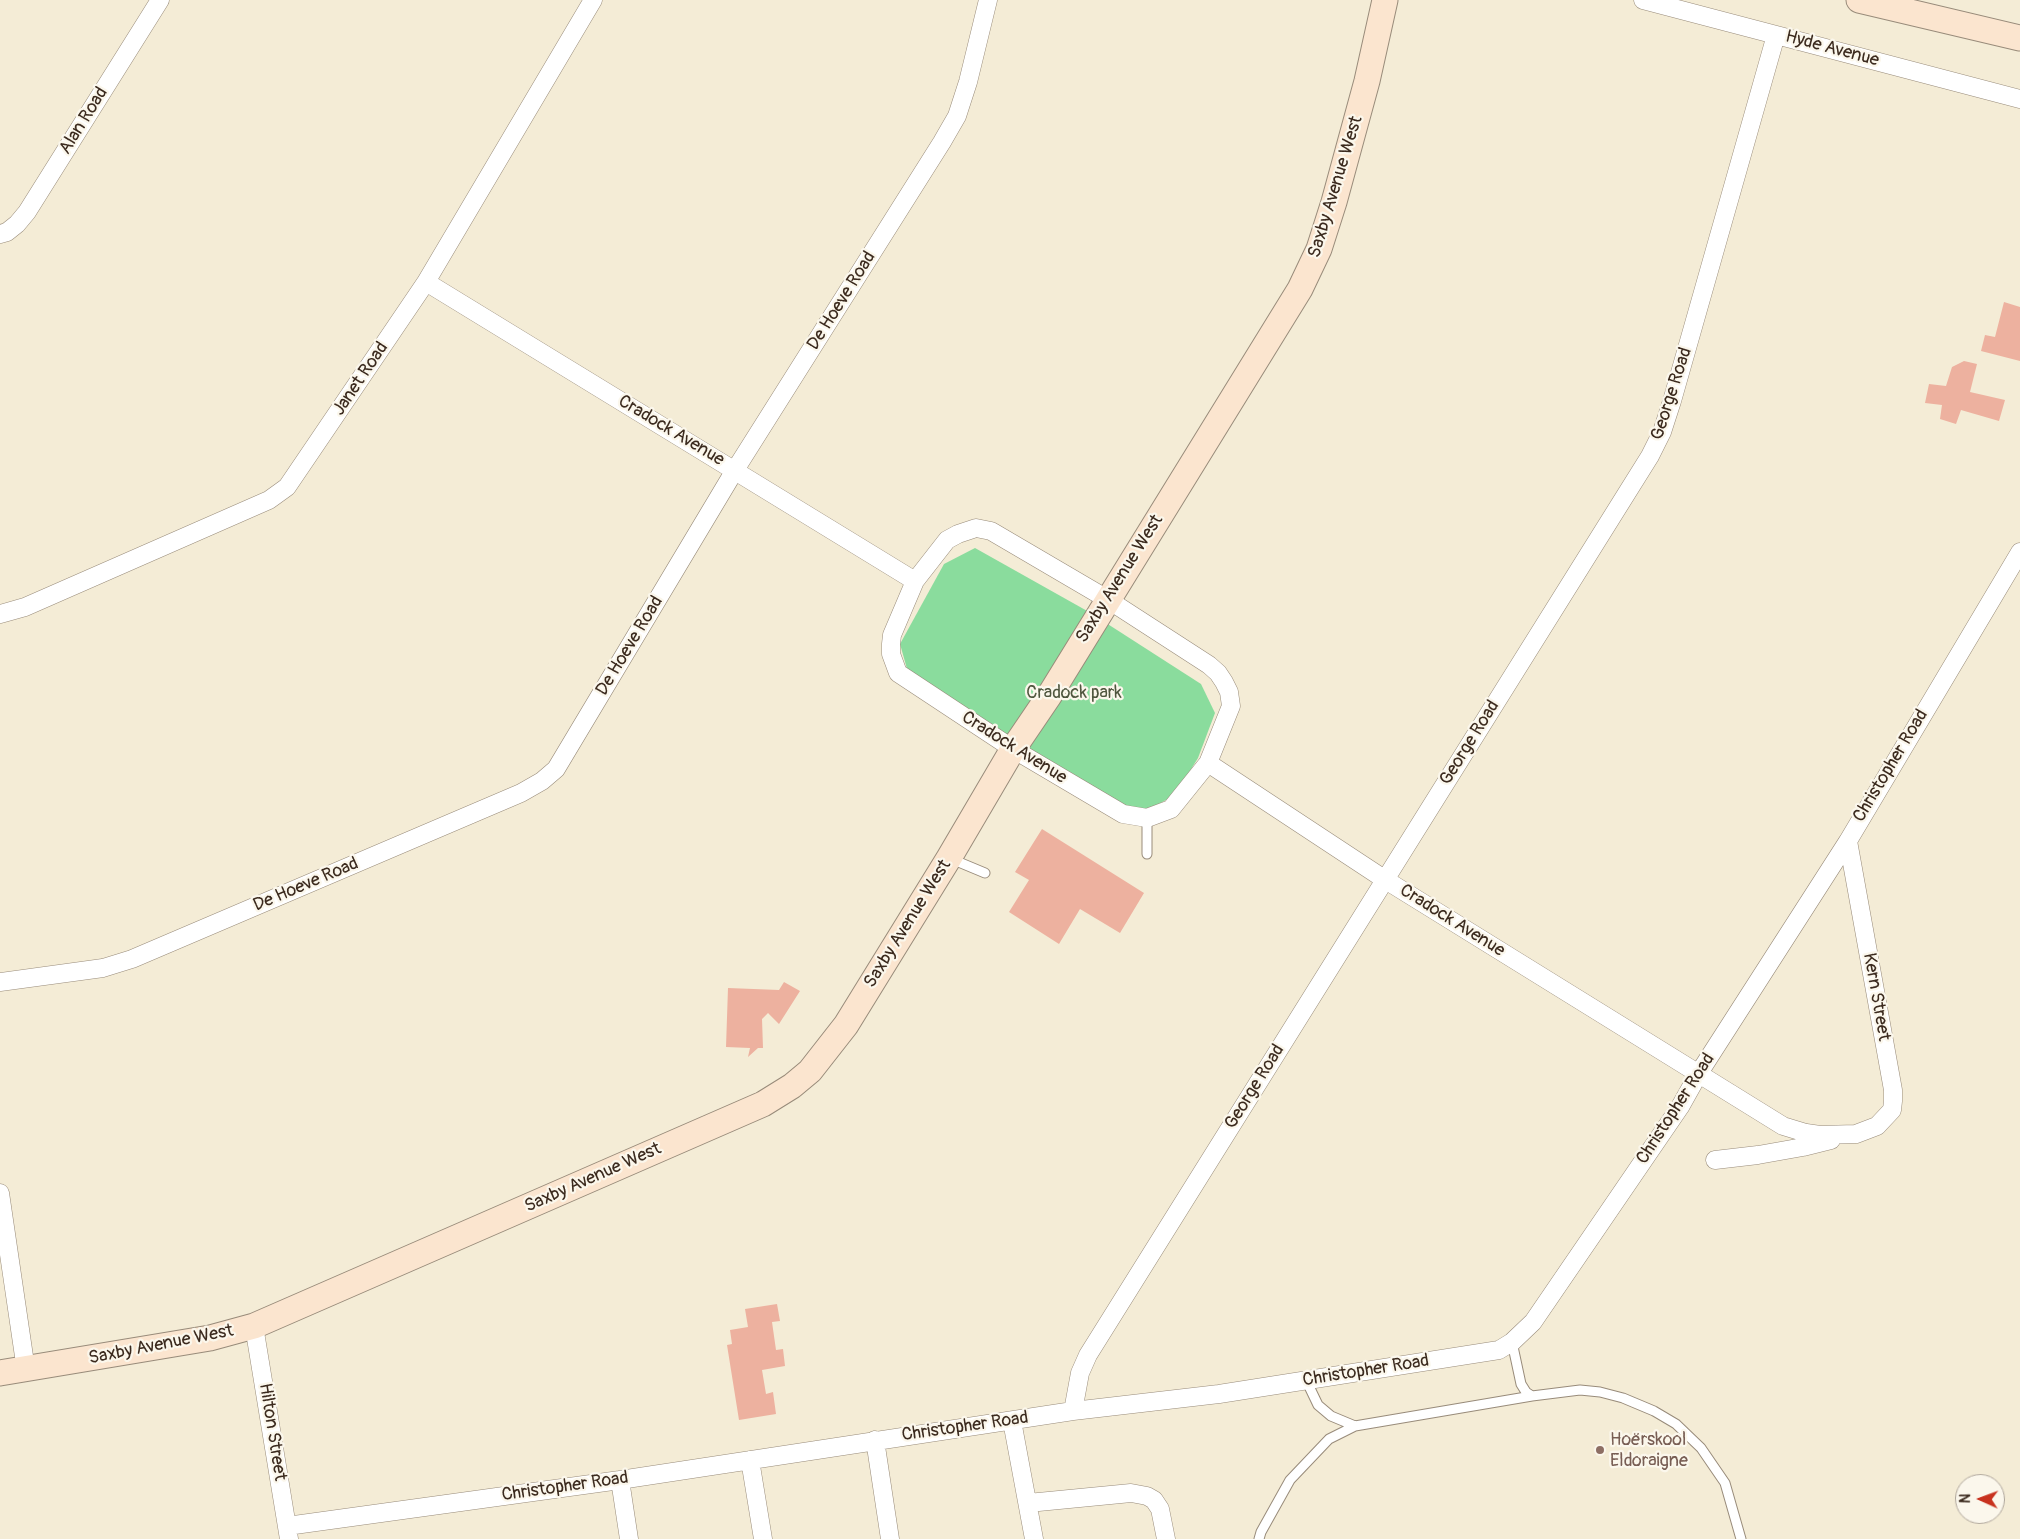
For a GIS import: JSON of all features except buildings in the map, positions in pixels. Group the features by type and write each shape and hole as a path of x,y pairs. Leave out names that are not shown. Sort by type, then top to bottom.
{"street":[{"name":"Alan Road","path":"0,234 17,224 27,212 160,0"},
{"name":"Janet Road","path":"0,614 25,608 269,500 287,487 426,282 593,0"},
{"name":"De Hoeve Road","path":"0,982 103,968 132,959 521,793 542,781 556,769 735,470 957,116 968,82 988,0"},
{"name":"Saxby Avenue West","path":"0,1373 210,1338 254,1326 763,1104 792,1086 810,1070 846,1025 949,858 1013,749 1049,696 1107,599 1295,298 1319,249 1334,202 1385,0"},
{"name":"Hyde Avenue","path":"1643,0 2020,99"},
{"path":"1859,0 2020,38"},
{"name":"George Road","path":"1073,1411 1080,1373 1088,1355 1384,879 1634,484 1662,432 1776,34"},
{"name":"Cradock Avenue","path":"426,282 915,581"},
{"name":"Cradock Avenue","path":"976,528 991,531 1107,599 1209,665 1224,682 1229,692 1231,706 1208,763 1170,809 1147,818 1124,814 1013,749 898,673 891,654 890,644 915,581 947,540 976,528"},
{"name":"Christopher Road","path":"288,1532 875,1440 1073,1411 1219,1394 1499,1350 1512,1342 1533,1322 1680,1107 1699,1073 1848,841 2020,552"},
{"name":"Cradock Avenue","path":"1208,763 1384,879 1699,1073"},
{"name":"Kern Street","path":"1715,1160 1803,1147 1856,1134 1877,1126 1892,1110 1893,1090 1848,841"},
{"name":"Kern Street","path":"1699,1073 1783,1126 1820,1135 1856,1134"},
{"path":"0,1193 4,1255 26,1370"},
{"name":"Hilton Street","path":"254,1326 288,1532"},
{"path":"1012,1421 1034,1539"},
{"path":"875,1440 890,1539"},
{"path":"750,1460 763,1539"},
{"path":"620,1480 629,1539"},
{"path":"1028,1503 1131,1493 1147,1496 1154,1500 1160,1508 1166,1539"}],"lane":[{"path":"1147,818 1147,854"},
{"path":"949,858 985,873"},
{"path":"1512,1342 1520,1384 1532,1396"},
{"path":"1306,1380 1318,1405 1332,1416 1355,1426"},
{"path":"1259,1539 1290,1480 1329,1439 1355,1426 1532,1396 1580,1390 1600,1392 1623,1398 1654,1411 1676,1424 1701,1448 1725,1483 1741,1539"}],"green space":[{"name":"Cradock park","path":"975,548 1089,612 1201,684 1215,713 1198,758 1175,795 1146,811 1121,810 909,676 900,644 944,564"}],"place":[{"name":"Hoërskool Eldoraigne","path":"1600,1450"}]}
